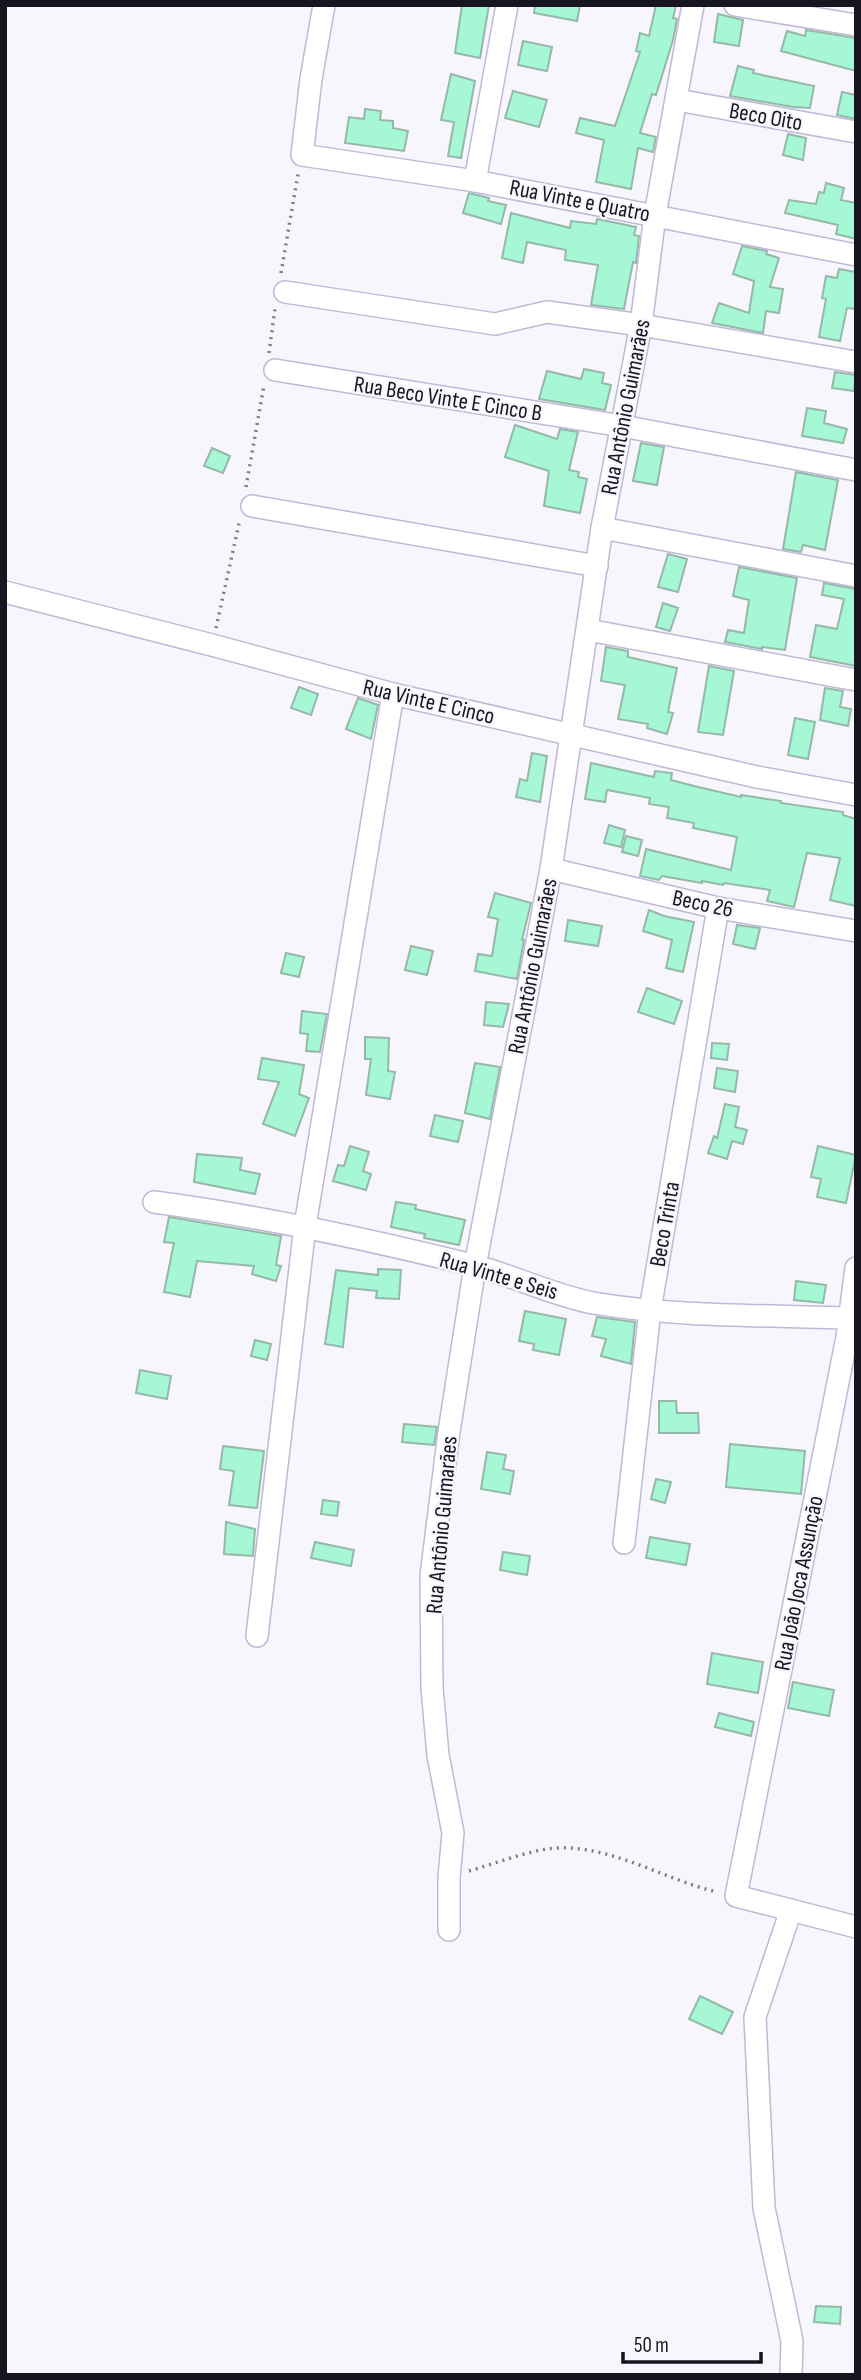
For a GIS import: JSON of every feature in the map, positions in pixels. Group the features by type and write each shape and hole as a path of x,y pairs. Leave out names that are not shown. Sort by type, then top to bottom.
{"street":[{"path":"302,155 311,79 324,5"},
{"path":"475,181 506,5"},
{"name":"Rua Antônio Guimarães","path":"449,1930 449,1877 453,1833 438,1755 432,1688 431,1576 449,1432 475,1266 551,869 602,528 641,325 655,215 693,5"},
{"path":"735,5 856,25"},
{"name":"Beco Oito","path":"677,100 856,131"},
{"name":"Rua Vinte e Quatro","path":"302,155 475,181 856,255"},
{"path":"281,291 495,324 547,312 641,325 856,362"},
{"name":"Rua Beco Vinte E Cinco B","path":"270,368 622,426 856,470"},
{"path":"246,503 597,566"},
{"path":"602,528 856,576"},
{"name":"Rua Vinte E Cinco","path":"5,592 393,694 757,777 856,794"},
{"path":"588,630 856,680"},
{"path":"257,1636 305,1227 393,694"},
{"name":"Beco 26","path":"551,869 718,908 856,931"},
{"name":"Beco Trinta","path":"624,1543 650,1310 718,908"},
{"name":"Rua Vinte e Seis","path":"154,1202 219,1210 305,1227 475,1266 591,1302 850,1331"},
{"name":"Rua João Joca Assunção","path":"736,1896 850,1331 856,1268"},
{"path":"736,1896 856,1927"},
{"path":"791,1910 755,2017 764,2208 792,2341 791,2375"}],"path":[{"path":"212,645 246,503 270,368 302,155"},
{"path":"449,1877 544,1849 582,1849 619,1857 689,1885 736,1896"}],"building":[{"path":"462,5 489,5 480,58 455,53"},
{"path":"535,5 580,5 577,21 534,13"},
{"path":"656,5 676,5 673,18 677,19 656,95 652,94 640,133 656,137 653,152 638,148 631,189 596,182 604,140 576,133 580,118 615,126 640,52 636,51 640,33 649,36"},
{"path":"718,14 743,20 739,46 714,42"},
{"path":"806,30 856,38 856,71 781,51 787,31 805,36"},
{"path":"523,41 552,47 547,71 518,65"},
{"path":"738,66 754,70 753,73 814,86 810,108 730,96"},
{"path":"451,74 475,81 461,158 448,156 454,122 441,120"},
{"path":"513,91 547,100 539,127 505,118"},
{"path":"842,92 856,95 856,119 837,115"},
{"path":"365,109 381,111 380,120 393,121 393,128 408,131 404,151 345,143 349,117 364,119"},
{"path":"788,134 806,138 803,160 783,155"},
{"path":"826,183 844,188 841,200 856,203 856,239 836,234 838,225 785,213 789,200 816,204 819,192 824,193"},
{"path":"469,193 506,205 501,224 463,213"},
{"path":"511,213 570,228 571,221 596,224 597,219 636,227 634,235 639,236 636,263 633,262 624,309 591,305 598,265 565,260 566,250 527,242 523,263 502,258"},
{"path":"742,246 767,251 766,254 779,258 770,287 783,289 779,313 766,311 763,333 712,323 719,303 749,313 754,281 733,274"},
{"path":"839,269 856,272 856,309 847,308 840,341 819,337 826,299 822,298 826,276 837,278"},
{"path":"584,369 604,373 602,383 611,385 605,410 539,399 547,371 581,379"},
{"path":"835,372 856,375 854,391 832,388"},
{"path":"807,408 826,411 824,423 847,429 843,443 802,436"},
{"path":"515,425 557,439 560,429 578,432 569,470 579,472 578,477 587,479 580,513 544,506 549,471 505,457"},
{"path":"641,443 664,447 657,485 633,481"},
{"path":"212,448 230,456 223,473 204,466"},
{"path":"796,472 838,480 825,550 803,545 801,552 783,549"},
{"path":"668,554 687,559 678,592 658,587"},
{"path":"739,567 797,578 785,650 725,642 728,630 744,633 749,600 733,596"},
{"path":"824,583 856,589 856,666 810,657 816,625 837,629 844,599 822,595"},
{"path":"663,603 678,608 670,631 656,627"},
{"path":"606,647 628,651 628,657 677,668 668,712 673,713 667,734 647,728 648,724 618,719 625,685 601,681"},
{"path":"709,666 734,671 723,735 698,732"},
{"path":"299,687 318,694 311,715 291,708"},
{"path":"825,688 843,691 840,707 851,709 848,726 820,720"},
{"path":"358,698 378,705 371,739 346,729"},
{"path":"795,718 815,722 808,759 788,755"},
{"path":"532,753 547,756 540,802 516,797 520,779 527,781"},
{"path":"591,763 654,777 655,771 672,773 671,780 694,786 741,797 843,812 843,815 856,819 856,906 830,900 840,858 807,853 794,907 767,901 770,890 662,876 659,880 640,876 646,849 731,870 737,837 693,828 694,823 667,818 669,807 649,804 650,798 607,790 605,802 585,799"},
{"path":"609,825 625,830 621,847 604,843"},
{"path":"626,836 642,840 638,856 622,852"},
{"path":"495,893 531,903 522,940 517,979 475,971 478,954 492,956 498,919 488,917"},
{"path":"649,910 694,922 683,972 666,968 672,940 643,931"},
{"path":"568,920 602,926 598,946 565,941"},
{"path":"737,925 760,928 755,949 733,944"},
{"path":"411,946 433,951 427,975 405,970"},
{"path":"286,953 304,957 299,977 281,973"},
{"path":"647,988 682,1001 674,1024 638,1012"},
{"path":"486,1002 509,1004 503,1027 484,1025"},
{"path":"302,1011 327,1014 320,1052 306,1051 308,1034 300,1033"},
{"path":"365,1037 389,1038 388,1071 395,1072 390,1099 366,1095 371,1059 365,1059"},
{"path":"712,1043 729,1044 727,1060 711,1058"},
{"path":"262,1058 304,1065 299,1094 309,1098 295,1136 263,1124 279,1082 258,1079"},
{"path":"475,1063 500,1067 490,1119 465,1113"},
{"path":"717,1068 738,1071 735,1092 714,1088"},
{"path":"725,1104 739,1107 735,1127 747,1130 743,1144 732,1141 727,1159 708,1153 714,1136 717,1138"},
{"path":"435,1115 463,1121 458,1142 430,1136"},
{"path":"350,1146 369,1152 363,1171 371,1174 366,1190 333,1181 338,1165 344,1166"},
{"path":"818,1146 856,1155 846,1203 817,1197 821,1179 811,1177"},
{"path":"197,1154 242,1158 240,1170 260,1174 255,1194 194,1182"},
{"path":"396,1202 416,1205 415,1209 465,1220 459,1245 424,1238 425,1234 391,1227"},
{"path":"169,1217 281,1236 276,1265 281,1266 276,1281 252,1274 254,1266 197,1261 190,1297 164,1292 174,1243 164,1242"},
{"path":"378,1269 401,1270 399,1299 376,1298 377,1291 349,1288 343,1347 325,1344 336,1270 378,1275"},
{"path":"796,1281 826,1285 823,1303 794,1300"},
{"path":"525,1311 566,1319 559,1355 533,1350 534,1344 519,1341"},
{"path":"597,1317 635,1322 631,1364 601,1356 606,1339 592,1336"},
{"path":"255,1340 271,1344 267,1360 251,1356"},
{"path":"140,1370 171,1376 167,1399 136,1393"},
{"path":"659,1401 676,1401 677,1413 698,1413 699,1433 659,1433"},
{"path":"404,1424 437,1427 434,1445 402,1442"},
{"path":"730,1444 805,1451 801,1494 726,1487"},
{"path":"223,1446 264,1451 257,1508 229,1505 234,1471 220,1469"},
{"path":"487,1452 506,1455 503,1469 514,1471 510,1494 481,1489"},
{"path":"656,1479 671,1482 665,1503 651,1499"},
{"path":"323,1500 339,1502 337,1516 321,1514"},
{"path":"226,1522 255,1529 253,1556 224,1554"},
{"path":"650,1537 690,1544 686,1565 646,1558"},
{"path":"315,1542 354,1550 351,1566 311,1558"},
{"path":"503,1552 530,1556 527,1575 500,1570"},
{"path":"712,1653 763,1662 758,1693 707,1684"},
{"path":"793,1682 834,1690 829,1716 788,1708"},
{"path":"719,1713 754,1722 751,1736 715,1727"},
{"path":"700,1996 733,2012 722,2034 689,2019"},
{"path":"816,2306 841,2307 840,2324 814,2322"}]}
